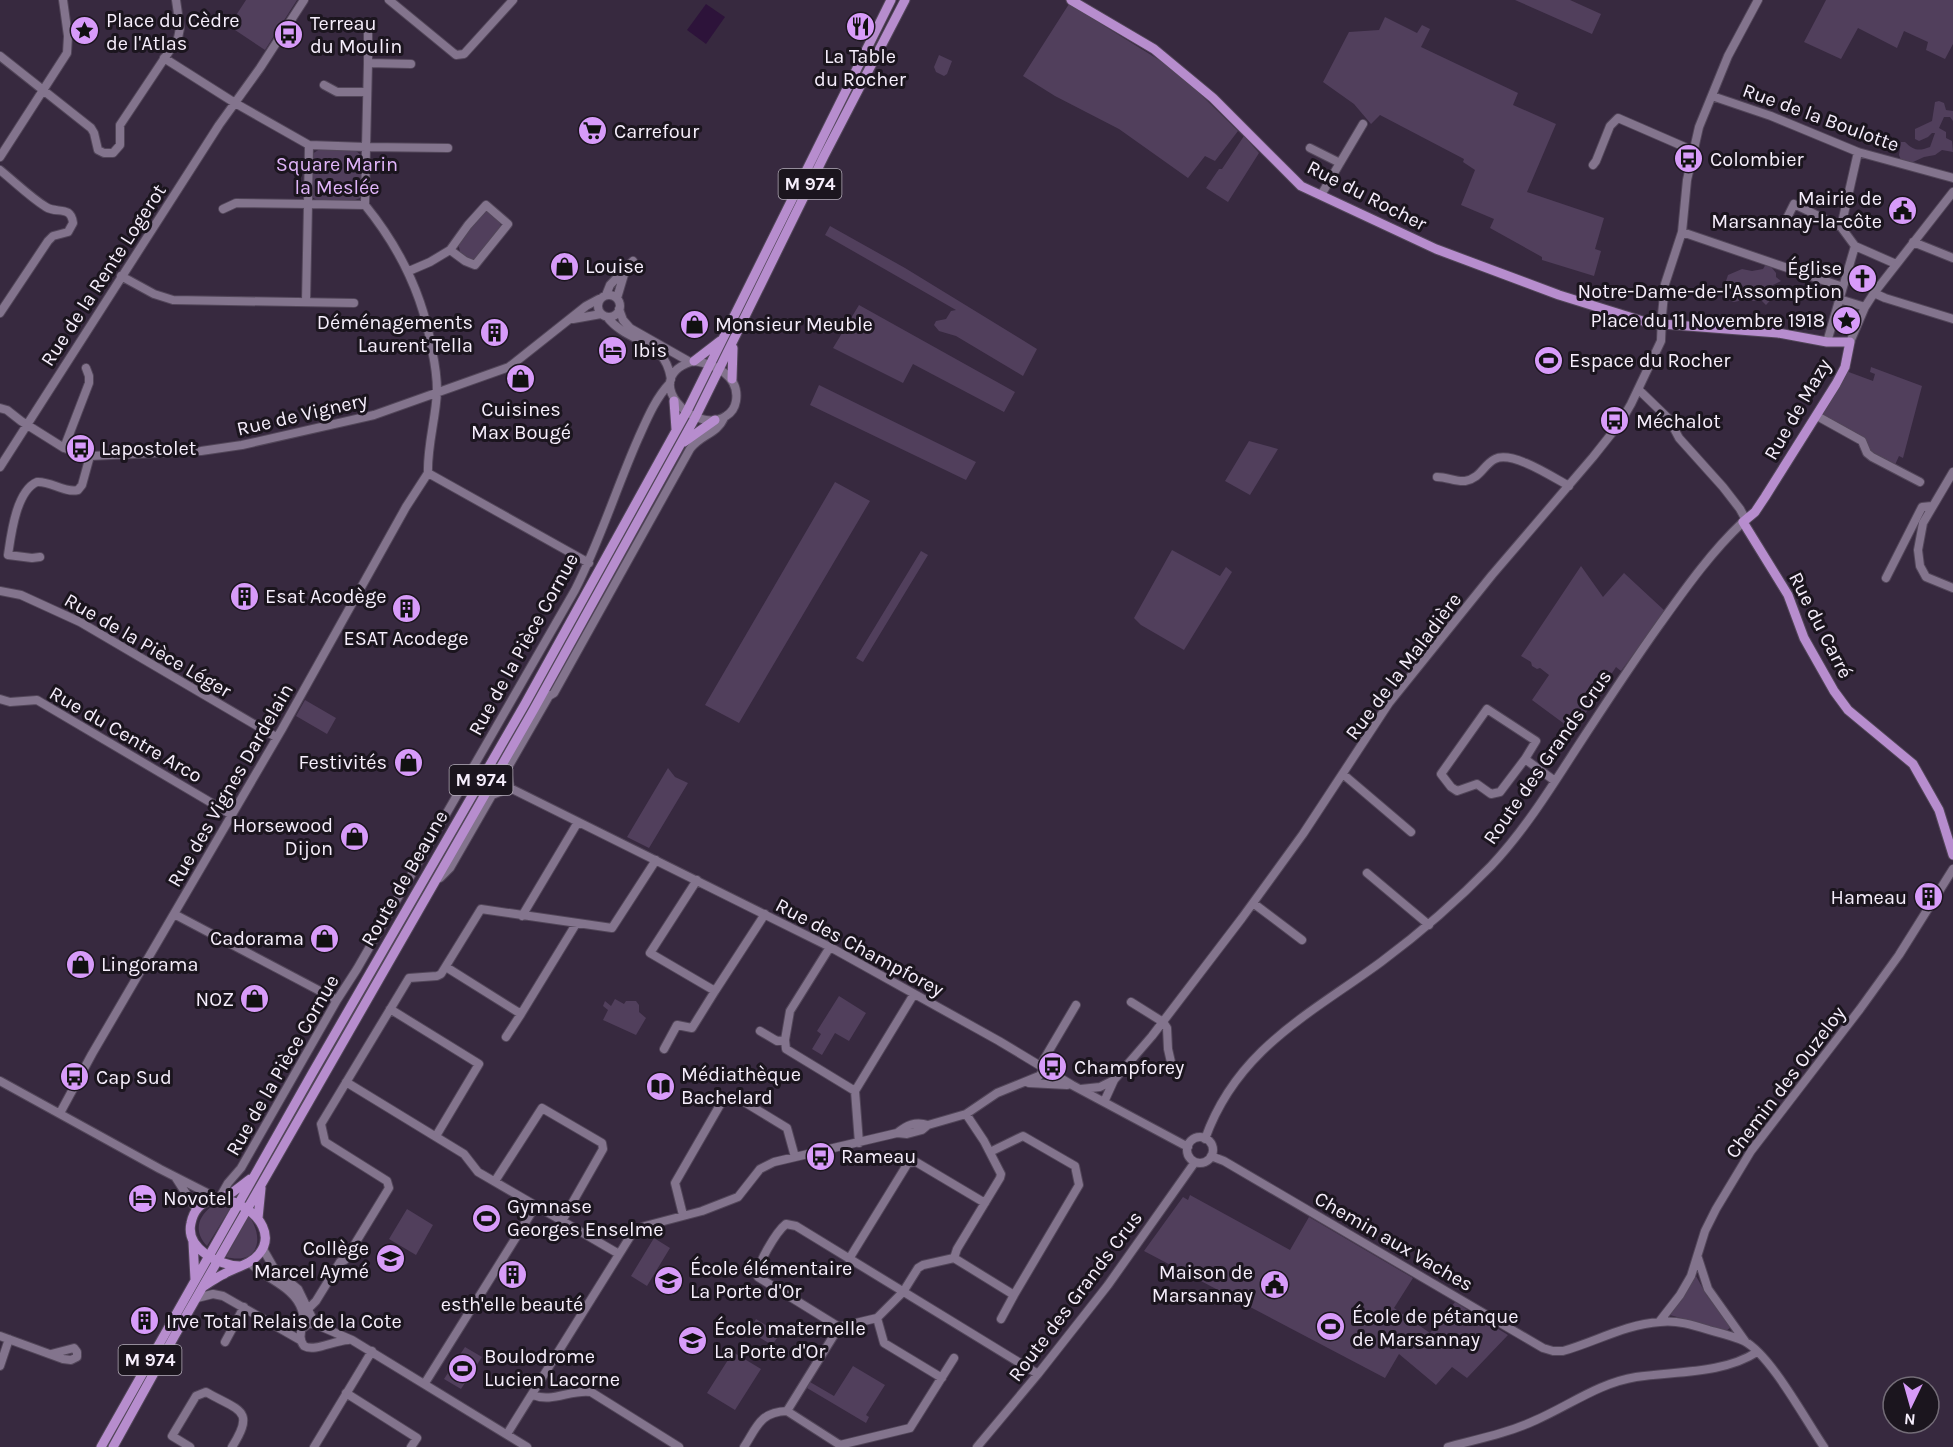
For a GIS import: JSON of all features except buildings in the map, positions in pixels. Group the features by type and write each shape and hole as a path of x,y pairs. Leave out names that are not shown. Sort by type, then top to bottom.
{"main road":[{"name":"Route de Beaune","path":"114,1447 197,1298 199,1284 209,1256 261,1185 534,709 679,445 891,0"},
{"name":"Route de Beaune","path":"729,339 904,0"},
{"name":"Rue du Rocher","path":"1071,0 1154,49 1213,98 1301,186 1436,249 1570,299 1649,323 1778,333 1827,342"},
{"path":"692,361 729,339 732,379"},
{"path":"1827,342 1850,342"},
{"name":"Rue de Mazy","path":"1744,521 1760,505 1817,416 1845,367 1850,342"},
{"path":"673,400 676,432"},
{"name":"Route de Beaune","path":"101,1447 199,1284 218,1261 243,1207 254,1176 525,704 676,432 692,414"},
{"path":"679,445 697,431 720,419"},
{"name":"Rue du Carré","path":"1744,521 1788,596 1804,638 1834,691 1848,710 1913,764 1939,810 1953,855"},
{"path":"219,1199 243,1207 258,1218 264,1230 263,1249 245,1265 199,1284 191,1222 196,1209 206,1201 219,1199 233,1192 254,1176"},
{"path":"258,1218 261,1185"},
{"path":"192,1237 198,1247 218,1261 245,1265"}],"street":[{"path":"0,157 63,60 68,47 63,0"},
{"path":"0,56 91,128 98,150 110,154 120,145 120,125 180,34 176,0"},
{"name":"Rue de la Rente Logerot","path":"0,466 219,125 260,68 304,0"},
{"path":"389,0 460,56 513,0"},
{"name":"Rue de la Maladière","path":"1101,1101 1114,1080 1162,1022 1253,903 1344,775 1389,704 1492,575 1620,423 1659,349 1665,284 1682,232 1687,180 1699,127 1728,56 1758,0"},
{"path":"368,33 365,205 388,235 409,271 430,333 437,377 428,474 588,563"},
{"path":"164,58 235,103 309,145 448,148"},
{"path":"368,63 411,64"},
{"path":"324,85 337,92 367,92"},
{"name":"Rue de la Boulotte","path":"1712,96 1772,116 1858,152 1953,178"},
{"path":"1593,165 1610,126 1618,118 1694,151"},
{"path":"1321,195 1364,124"},
{"path":"306,302 309,145"},
{"path":"1310,147 1340,164"},
{"path":"1841,227 1858,152"},
{"path":"0,170 46,207 66,211 70,214 72,223 68,232 53,236 48,241 0,313"},
{"name":"Rue de Mazy","path":"1850,342 1865,307 1874,293 1953,192"},
{"path":"223,209 236,203 365,205"},
{"path":"1785,222 1794,204 1841,227 1855,246 1896,264"},
{"path":"409,271 450,250 486,205 508,224 475,265 450,250"},
{"path":"1682,232 1843,286"},
{"path":"1913,242 1953,258"},
{"path":"1827,342 1855,246"},
{"path":"625,269 617,298 623,320 630,328 692,361 715,368 732,379 737,393 736,405 729,414 720,419 705,420 692,414 673,400 668,364 661,354 615,326 597,306 610,285 625,269 633,261"},
{"path":"121,276 154,294 172,300 354,303"},
{"path":"1874,293 1953,319"},
{"path":"603,297 617,298"},
{"name":"Rue de Vignery","path":"0,408 7,410 64,448 90,456 201,451 242,445 374,415 509,367 586,306 603,297"},
{"path":"1839,299 1865,307"},
{"path":"604,316 615,315 619,309"},
{"name":"Rue de Vignery","path":"569,321 585,316 604,316"},
{"path":"671,381 676,370 692,361"},
{"path":"64,448 89,383 90,376 86,368"},
{"name":"Rue de la Pièce Cornue","path":"219,1199 229,1180 241,1168 575,590 654,404 671,381"},
{"path":"1639,390 1669,419 1679,438 1740,509 1744,521"},
{"path":"654,404 673,400"},
{"path":"1817,416 1862,441 1867,453 1872,457 1920,482"},
{"path":"510,788 507,769 549,696 554,693 690,449 698,439 717,430 720,419"},
{"path":"40,557 4,555 14,521 28,489 33,484 42,482 69,491 78,490 82,485 90,456"},
{"path":"1437,477 1466,481 1482,473 1496,458 1503,457 1541,470 1569,486"},
{"path":"1953,472 1949,488 1932,506 1923,523 1918,550 1920,566 1926,577 1953,588"},
{"name":"Rue des Vignes Dardelain","path":"60,1113 406,507 428,474"},
{"path":"1886,578 1922,507 1932,506"},
{"name":"Route des Grands Crus","path":"1205,1138 1219,1105 1250,1064 1276,1037 1298,1018 1379,963 1429,925 1493,864 1534,812 1616,687 1679,598 1732,532 1744,521"},
{"name":"Rue de la Pièce Léger","path":"0,591 21,595 80,622 276,737"},
{"name":"Rue du Centre Arco","path":"0,699 10,702 37,700 232,814"},
{"path":"1487,709 1536,741 1525,759 1500,792 1491,794 1477,784 1457,791 1441,774 1487,709"},
{"path":"1525,759 1555,781"},
{"path":"1344,775 1411,832"},
{"name":"Rue des Champforey","path":"510,788 830,947 1072,1085 1188,1147"},
{"name":"Route de Beaune","path":"430,889 450,868 492,795 510,788"},
{"path":"522,916 578,822"},
{"path":"308,1309 316,1301 340,1262 345,1260 389,1184 325,1142 321,1128 322,1120 409,978 441,974 481,909 612,928 656,860"},
{"name":"Chemin des Ouzeloy","path":"1659,1322 1680,1295 1691,1276 1705,1231 1751,1151 1860,1010 1899,955 1953,869"},
{"path":"1367,873 1429,925"},
{"path":"697,880 650,952 715,991"},
{"path":"1253,903 1302,940"},
{"path":"174,914 337,1000"},
{"path":"664,1049 677,1025 692,1028 765,914"},
{"path":"506,1037 576,924"},
{"path":"830,947 790,1011 785,1040 786,1049 855,1091"},
{"path":"446,967 521,1014"},
{"path":"859,1143 855,1091 914,994"},
{"path":"1131,1002 1162,1022 1167,1028 1168,1049 1173,1071"},
{"path":"507,1434 633,1232 645,1226 738,1197 760,1169 774,1162 897,1133 908,1125 918,1122 928,1125 966,1114 997,1093 1039,1076 1046,1069 1076,1005"},
{"path":"390,1009 479,1064 436,1136"},
{"path":"760,1031 777,1041 785,1040"},
{"path":"1046,1069 1050,1083"},
{"name":"Rue de la Maladière","path":"1081,1089 1100,1087 1114,1080"},
{"path":"0,1081 219,1199"},
{"path":"346,1082 464,1154 478,1172 618,1254"},
{"path":"1021,1083 1072,1085"},
{"path":"1100,1087 1101,1101"},
{"path":"683,1215 675,1183 724,1098 736,1097 787,1128 795,1157"},
{"path":"495,1181 542,1108 602,1143 603,1149 562,1221"},
{"path":"966,1114 1000,1170 1000,1178 954,1258 918,1268 903,1292 877,1318 839,1327 758,1277 757,1270 781,1228 786,1224 796,1226 849,1259 903,1292 1038,1374"},
{"path":"990,1152 1018,1137 1028,1137 1075,1166 1079,1182 1001,1318"},
{"path":"1205,1138 1212,1146 1211,1156 1205,1162 1195,1162 1188,1154 1188,1147 1193,1140 1205,1138"},
{"name":"Chemin aux Vaches","path":"1211,1156 1224,1161 1543,1348 1563,1351 1629,1328 1659,1322 1681,1322 1746,1342 1800,1408 1824,1447"},
{"path":"849,1259 908,1163 916,1162 985,1203"},
{"name":"Route des Grands Crus","path":"977,1447 1038,1374 1132,1253 1195,1162"},
{"path":"175,1177 196,1209"},
{"path":"425,1383 536,1207"},
{"path":"263,1249 275,1270 297,1289 324,1333 322,1345"},
{"path":"1697,1257 1708,1289 1746,1342"},
{"path":"954,1258 1014,1295"},
{"path":"245,1265 293,1294 303,1313 300,1340"},
{"path":"197,1298 213,1294 223,1296 300,1340 307,1348 315,1349 336,1341 352,1340"},
{"path":"225,1342 244,1307"},
{"path":"877,1318 884,1343 942,1378"},
{"path":"303,1328 308,1324 317,1325 352,1340 527,1447"},
{"path":"787,1412 839,1327"},
{"path":"0,1336 51,1354"},
{"path":"0,1366 9,1340"},
{"path":"314,1447 372,1351"},
{"path":"1448,1447 1519,1427 1603,1385 1635,1377 1718,1366 1746,1359 1756,1352"},
{"path":"744,1447 768,1414 787,1412 840,1445 910,1428 954,1358"},
{"path":"190,1447 172,1436 196,1396 206,1392 241,1412 245,1421 232,1447"},
{"path":"532,1395 547,1398 591,1392 679,1447"},
{"path":"346,1393 417,1438 411,1447"}],"green space":[{"path":"246,0 297,0 265,50 229,26"},
{"path":"1515,0 1570,0 1601,14 1592,34"},
{"path":"1826,0 1953,0 1953,44 1945,59 1926,50 1928,42 1904,31 1897,48 1858,28 1841,59 1804,42"},
{"path":"1069,4 1164,63 1195,89 1238,131 1215,161 1205,156 1188,178 1119,129 1055,96 1023,76"},
{"path":"1385,17 1417,33 1422,25 1430,29 1421,47 1518,93 1513,105 1556,124 1527,192 1604,218 1595,249 1601,251 1594,276 1542,260 1542,257 1490,228 1494,219 1461,205 1475,170 1463,162 1464,159 1380,115 1371,124 1354,104 1323,82 1349,32 1379,30"},
{"path":"939,55 952,61 944,76 936,72 934,67"},
{"path":"1935,102 1944,103 1946,110 1953,111 1953,121 1950,117 1944,117 1939,128 1946,132 1946,138 1952,141 1953,152 1942,150 1935,155 1911,163 1901,160 1899,155 1901,142 1917,149 1930,147 1935,133 1919,141 1915,139 1915,129 1932,121"},
{"path":"1244,136 1259,153 1228,202 1206,188"},
{"name":"Square Marin la Meslée","path":"320,149 355,150 362,156 360,198 353,201 318,201 312,197 312,154"},
{"path":"483,210 490,210 501,219 501,224 496,237 486,250 471,260 460,252 458,242"},
{"path":"830,226 905,268 1037,349 1023,376 956,336 939,331 934,325 936,321 946,319 951,311 956,310 825,235"},
{"path":"1766,264 1772,266 1776,277 1781,281 1773,285 1772,290 1777,293 1766,305 1761,300 1750,299 1749,293 1743,300 1734,302 1726,299 1727,295 1740,294 1743,286 1731,282 1724,292 1725,297 1722,297 1721,289 1728,275 1742,269 1752,271 1763,269"},
{"path":"859,305 1015,392 1004,412 913,364 903,383 833,348"},
{"path":"1871,367 1922,386 1903,458 1899,456 1894,467 1870,452 1864,440 1821,417 1846,371 1873,381 1875,374 1870,372"},
{"path":"819,385 976,462 966,480 810,405"},
{"path":"1249,441 1278,449 1250,495 1225,481"},
{"path":"835,482 870,501 739,723 705,705"},
{"path":"1172,550 1220,576 1226,567 1232,572 1184,650 1141,625 1134,618"},
{"path":"921,551 928,555 863,662 856,658"},
{"path":"1581,566 1603,597 1624,573 1665,611 1621,671 1616,667 1574,731 1532,700 1549,675 1540,668 1532,666 1531,662 1521,656"},
{"path":"305,700 336,718 327,734 296,716"},
{"path":"668,768 675,777 688,783 649,848 627,837"},
{"path":"839,996 866,1013 849,1041 835,1033 822,1055 812,1049 821,1034 817,1031"},
{"path":"615,999 624,1004 626,1001 636,1001 639,1005 639,1012 646,1018 636,1035 603,1020 608,1010 603,1006 605,1001 611,1006"},
{"path":"1190,1195 1290,1250 1309,1217 1413,1278 1394,1308 1430,1333 1455,1302 1508,1335 1467,1378 1452,1367 1436,1385 1399,1354 1385,1378 1144,1251 1183,1197 1188,1200"},
{"path":"226,1205 231,1207 207,1246 200,1236 200,1220 211,1207"},
{"path":"407,1209 433,1225 416,1255 389,1239"},
{"path":"249,1216 257,1233 256,1248 252,1254 245,1257 226,1257"},
{"path":"654,1238 670,1248 647,1286 631,1276"},
{"path":"1696,1276 1707,1296 1731,1327 1726,1331 1670,1315"},
{"path":"756,1319 780,1334 772,1345 749,1331"},
{"name":"Boulodrome Lucien Lacorne","path":"465,1347 482,1357 461,1389 444,1379"},
{"path":"733,1352 761,1369 735,1410 707,1393"},
{"path":"853,1366 885,1385 866,1415 869,1417 866,1423 807,1388 810,1382 834,1396"}],"shaded area":[{"path":"706,4 725,17 706,44 687,30"}],"place":[{"name":"La Table du Rocher","path":"860,26"},
{"name":"Place du Cèdre de l'Atlas","path":"85,31"},
{"name":"Terreau du Moulin","path":"289,34"},
{"name":"Carrefour","path":"593,131"},
{"name":"Colombier","path":"1689,159"},
{"name":"Mairie de Marsannay-la-côte","path":"1903,210"},
{"name":"Louise","path":"564,266"},
{"name":"Église Notre-Dame-de-l'Assomption","path":"1863,279"},
{"name":"Place du 11 Novembre 1918","path":"1846,320"},
{"name":"Monsieur Meuble","path":"694,324"},
{"name":"Déménagements Laurent Tella","path":"494,333"},
{"name":"Ibis","path":"612,350"},
{"name":"Espace du Rocher","path":"1548,360"},
{"name":"Cuisines Max Bougé","path":"521,379"},
{"name":"Méchalot","path":"1615,421"},
{"name":"Lapostolet","path":"80,448"},
{"name":"Esat Acodège","path":"244,596"},
{"name":"ESAT Acodege","path":"406,608"},
{"name":"Festivités","path":"408,762"},
{"name":"Horsewood Dijon","path":"354,836"},
{"name":"Hameau","path":"1928,897"},
{"name":"Cadorama","path":"325,938"},
{"name":"Lingorama","path":"80,964"},
{"name":"NOZ","path":"255,999"},
{"name":"Champforey","path":"1053,1067"},
{"name":"Cap Sud","path":"75,1077"},
{"name":"Médiathèque Bachelard","path":"660,1086"},
{"name":"Rameau","path":"820,1156"},
{"name":"Novotel","path":"142,1198"},
{"name":"Gymnase Georges Enselme","path":"486,1218"},
{"name":"Collège Marcel Aymé","path":"390,1259"},
{"name":"esth'elle beauté","path":"512,1274"},
{"name":"École élémentaire La Porte d'Or","path":"669,1280"},
{"name":"Maison de Marsannay","path":"1274,1284"},
{"name":"Irve Total Relais de la Cote","path":"145,1321"},
{"name":"École de pétanque de Marsannay","path":"1331,1327"},
{"name":"École maternelle La Porte d'Or","path":"693,1340"},
{"name":"Boulodrome Lucien Lacorne","path":"463,1368"}]}
